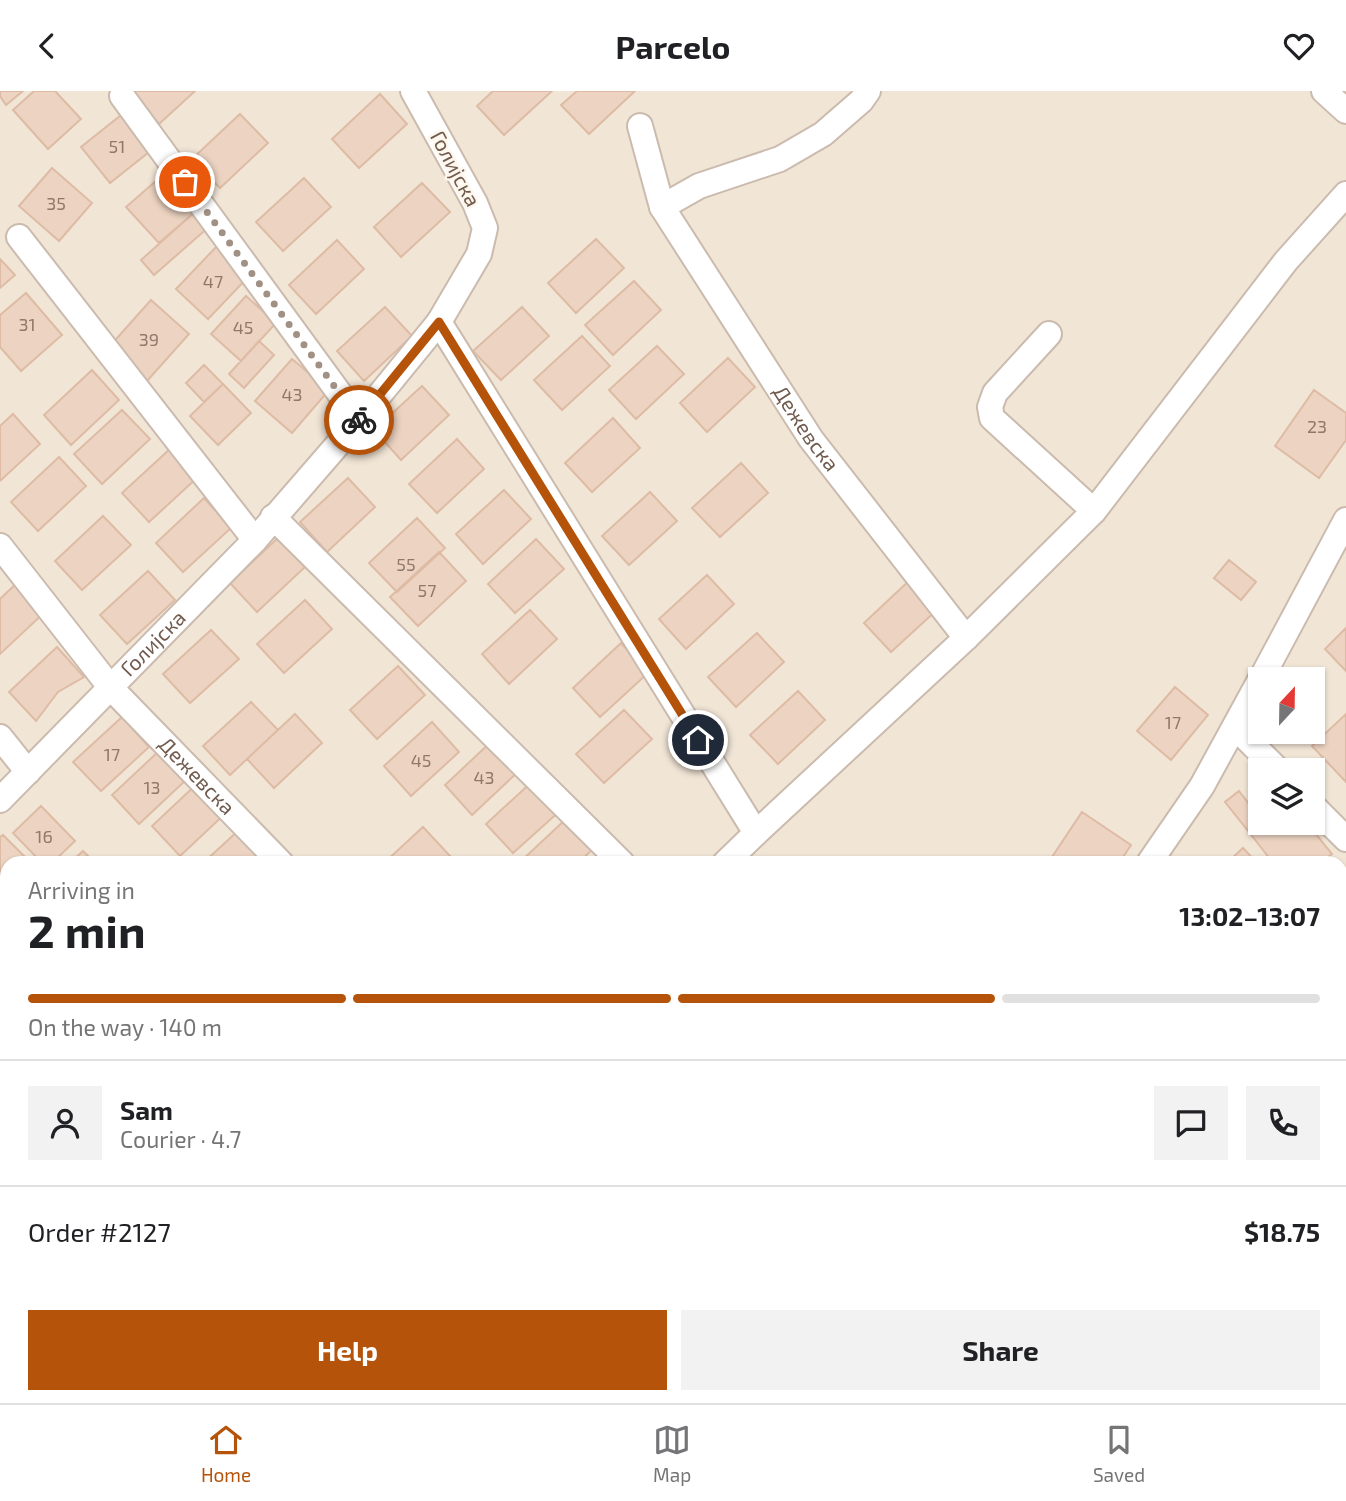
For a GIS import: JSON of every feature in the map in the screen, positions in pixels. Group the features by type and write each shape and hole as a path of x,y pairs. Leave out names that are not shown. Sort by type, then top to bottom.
{"street":[{"name":"Голијска","path":"0,800 255,540 439,322 479,254 485,228 475,203 413,91"},
{"path":"662,208 699,185 780,159 823,134 861,101 868,91"},
{"path":"1324,91 1346,111"},
{"path":"122,96 359,420"},
{"name":"Дежевска","path":"640,126 662,208 811,439 966,638"},
{"path":"732,856 966,638 1094,511 1286,261 1346,194"},
{"path":"19,237 255,540"},
{"path":"439,322 756,833"},
{"path":"1049,334 995,393 990,407 992,418 1094,511"},
{"path":"273,517 615,856"},
{"path":"1266,667 1346,520"},
{"name":"Голијска","path":"0,546 111,688"},
{"name":"Дежевска","path":"111,688 274,856"},
{"path":"1154,856 1202,786 1248,702"},
{"path":"1235,727 1266,758"},
{"path":"0,737 28,772"},
{"path":"1325,818 1346,839"}],"shaded area":[{"path":"0,91 1346,91 1346,856 0,856"}],"building":[{"path":"0,91 23,91 6,105"},
{"path":"34,91 55,91 81,119 48,149 13,110"},
{"path":"136,91 195,91 159,124 132,95"},
{"path":"493,91 552,91 504,135 477,106"},
{"path":"577,91 635,91 589,134 561,105"},
{"path":"380,94 407,124 359,168 332,139"},
{"path":"125,112 154,148 110,183 81,147"},
{"path":"240,114 268,143 220,188 192,159"},
{"path":"52,168 92,203 59,241 19,206"},
{"path":"164,174 197,210 159,243 126,207"},
{"path":"304,178 331,207 283,251 256,222"},
{"path":"422,183 450,212 401,257 374,227"},
{"path":"197,210 210,226 154,275 141,260"},
{"path":"596,239 624,268 576,313 548,283"},
{"path":"337,240 364,269 316,314 289,285"},
{"path":"218,245 250,275 208,319 176,289"},
{"path":"0,259 15,275 0,288"},
{"path":"634,281 661,310 613,355 585,325"},
{"path":"26,293 62,335 21,371 0,347 0,315"},
{"path":"246,296 276,323 241,361 211,334"},
{"path":"151,300 189,334 147,381 109,347"},
{"path":"385,307 412,336 364,381 337,351"},
{"path":"522,307 549,336 501,380 473,351"},
{"path":"582,336 610,366 562,410 534,380"},
{"path":"259,341 274,355 244,388 229,374"},
{"path":"657,346 684,374 636,419 609,390"},
{"path":"728,358 755,387 707,432 680,403"},
{"path":"292,359 329,390 292,433 255,401"},
{"path":"204,365 223,384 204,402 186,383"},
{"path":"92,370 119,400 71,445 44,415"},
{"path":"223,384 251,413 218,445 190,416"},
{"path":"422,386 449,415 401,460 374,430"},
{"path":"1314,390 1346,413 1346,440 1319,478 1275,446"},
{"path":"122,410 150,439 102,484 74,454"},
{"path":"13,414 40,444 0,481 0,426"},
{"path":"613,418 640,448 592,492 565,463"},
{"path":"457,439 484,469 437,513 409,484"},
{"path":"171,448 198,477 149,522 122,493"},
{"path":"59,457 86,486 38,531 11,502"},
{"path":"741,463 768,493 720,537 692,508"},
{"path":"348,478 375,507 327,552 300,522"},
{"path":"504,490 531,519 483,564 456,534"},
{"path":"650,492 677,521 629,565 602,536"},
{"path":"204,498 231,528 183,572 156,543"},
{"path":"103,516 131,545 82,590 55,561"},
{"path":"417,518 445,548 397,592 369,563"},
{"path":"278,538 305,567 257,612 230,583"},
{"path":"536,539 564,569 515,613 488,584"},
{"path":"439,552 466,581 418,626 390,597"},
{"path":"1229,560 1256,582 1241,600 1214,578"},
{"path":"148,571 175,600 127,644 100,615"},
{"path":"707,575 734,604 686,649 659,619"},
{"path":"912,578 939,608 891,652 864,623"},
{"path":"18,582 46,611 0,654 0,599"},
{"path":"305,600 332,629 284,673 257,644"},
{"path":"530,610 557,639 509,684 482,654"},
{"path":"1346,628 1346,671 1325,649"},
{"path":"211,630 239,659 190,703 163,674"},
{"path":"757,633 784,662 736,707 708,677"},
{"path":"621,643 648,673 600,717 573,688"},
{"path":"57,647 84,677 58,692 36,721 9,692"},
{"path":"398,666 425,695 377,739 350,710"},
{"path":"1175,687 1208,715 1171,760 1137,731"},
{"path":"798,691 825,720 778,764 750,735"},
{"path":"251,702 278,730 230,775 203,746"},
{"path":"624,710 652,739 604,783 576,754"},
{"path":"295,714 322,743 274,788 247,759"},
{"path":"1346,714 1346,782 1312,746 1325,744 1325,734"},
{"path":"122,717 149,747 101,791 73,762"},
{"path":"432,722 459,752 411,796 384,766"},
{"path":"493,740 520,770 472,815 445,785"},
{"path":"160,750 187,779 139,824 112,795"},
{"path":"535,779 562,809 513,853 486,824"},
{"path":"200,781 228,811 180,856 152,826"},
{"path":"1239,791 1248,803 1248,831 1225,802"},
{"path":"41,806 75,841 59,856 35,856 13,833"},
{"path":"1082,812 1131,845 1124,856 1053,856"},
{"path":"566,819 593,849 586,856 526,856"},
{"path":"423,827 450,856 392,856"},
{"path":"239,830 263,856 211,856"},
{"path":"3,835 24,856 0,856 0,837"},
{"path":"1251,835 1317,835 1332,854 1329,856 1268,856"},
{"path":"1243,848 1250,856 1234,856"}],"way so far":[{"path":"185,182 359,420"}],"route":[{"path":"359,420 439,322 698,740"}]}
